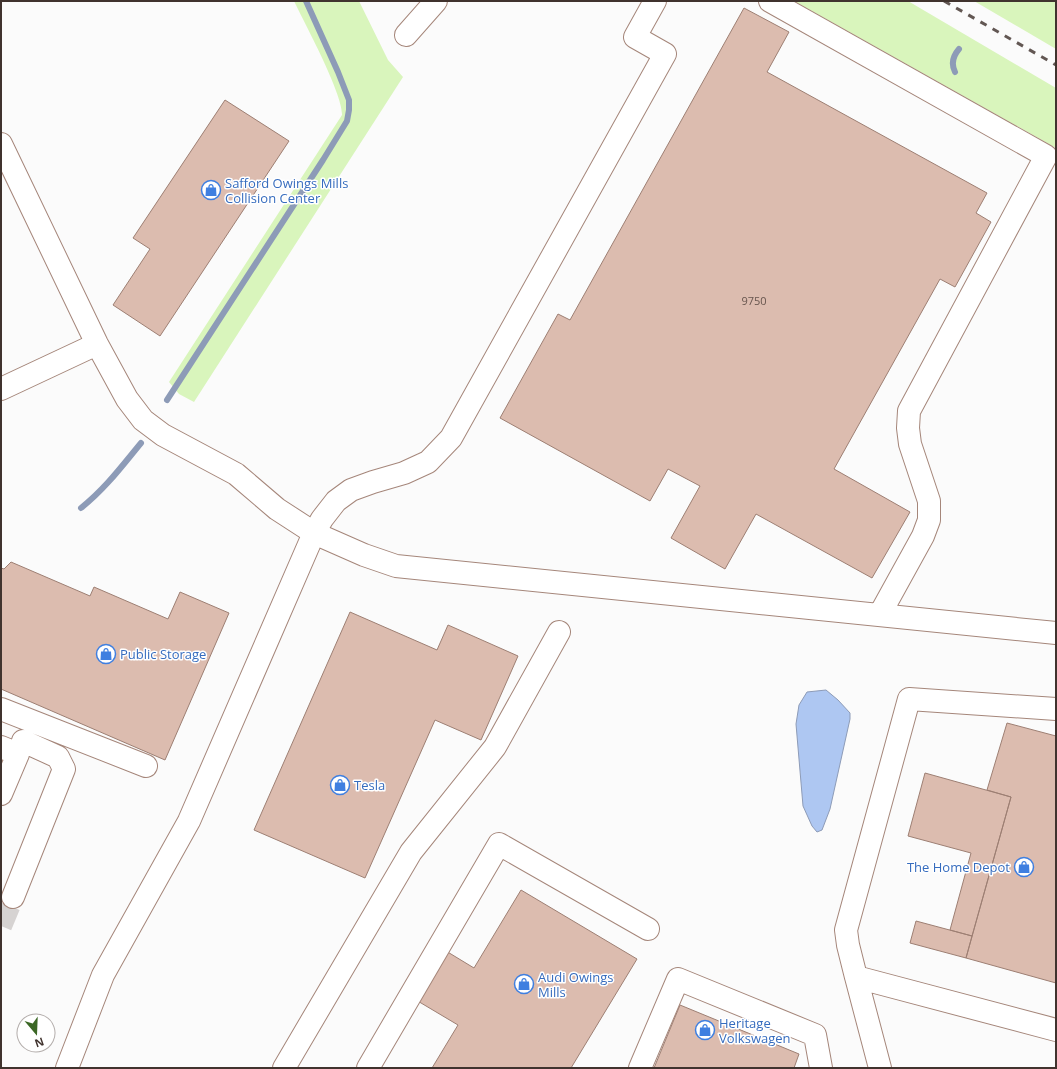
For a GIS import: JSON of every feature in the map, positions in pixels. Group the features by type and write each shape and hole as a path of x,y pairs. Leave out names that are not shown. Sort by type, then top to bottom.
{"lane":[{"path":"406,35 436,1"},
{"path":"67,1068 103,975 189,821 314,533 322,519 336,501 351,490 404,473 428,462 451,438 665,54 635,37 655,1"},
{"path":"770,1 1046,156 909,411 908,428 910,444 929,501 929,520 923,536 880,614"},
{"path":"1,144 97,344 126,400 143,420 163,435 236,474 277,509 314,533 364,555 396,566 1056,633"},
{"path":"1,389 97,344"},
{"path":"284,1068 411,852 495,747 559,632"},
{"path":"880,1068 848,946 846,930 909,699 1056,709"},
{"path":"1,709 146,766"},
{"path":"1,794 14,748 31,721"},
{"path":"13,897 64,769 58,757 14,748"},
{"path":"368,1068 499,844 648,930"},
{"path":"856,977 1056,1030"},
{"path":"640,1068 678,979 815,1035 821,1068"}],"green space":[{"path":"294,1 359,1 388,60 403,77 194,402 179,394 169,382 342,115 341,105 330,76"},
{"path":"794,1 908,1 1056,88 1056,148"},
{"path":"974,1 1056,1 1056,49"}],"water":[{"path":"826,690 850,713 850,719 830,809 822,830 817,832 812,826 803,806 796,724 799,705 807,692"}],"building":[{"path":"744,8 789,32 767,72 987,193 976,213 991,222 955,287 940,279 834,469 910,512 872,578 756,514 725,569 671,538 700,486 668,469 650,501 500,418 558,314 570,320"},
{"name":"Safford Owings Mills Collision Center","path":"225,100 289,141 160,336 113,305 150,249 133,238"},
{"name":"Public Storage","path":"11,562 90,596 94,587 168,619 180,592 229,613 165,760 1,689 1,568 4,569"},
{"name":"Tesla","path":"350,612 437,650 448,625 518,656 481,740 435,720 365,878 254,830"},
{"name":"The Home Depot","path":"1007,723 1056,736 1056,983 966,958 1011,797 987,790"},
{"path":"925,773 1011,797 972,936 950,930 971,853 908,836"},
{"name":"Audi Owings Mills","path":"521,890 637,959 571,1068 432,1068 458,1025 416,1000 446,951 474,968"},
{"path":"916,921 972,936 966,958 910,943"},
{"name":"Heritage Volkswagen","path":"680,1005 799,1054 794,1068 654,1068"}],"waterway":[{"path":"167,400 347,121 349,100 306,1"},
{"path":"955,72 953,60 959,49"},
{"path":"81,508 106,485 141,443"}],"tunnel":[{"path":"1,926 13,897"}],"railway":[{"path":"944,1 1056,65"}],"place":[{"name":"Safford Owings Mills Collision Center","path":"211,190"},
{"name":"Public Storage","path":"106,654"},
{"name":"Tesla","path":"340,785"},
{"name":"The Home Depot","path":"1024,867"},
{"name":"Audi Owings Mills","path":"524,984"},
{"name":"Heritage Volkswagen","path":"705,1030"}]}
